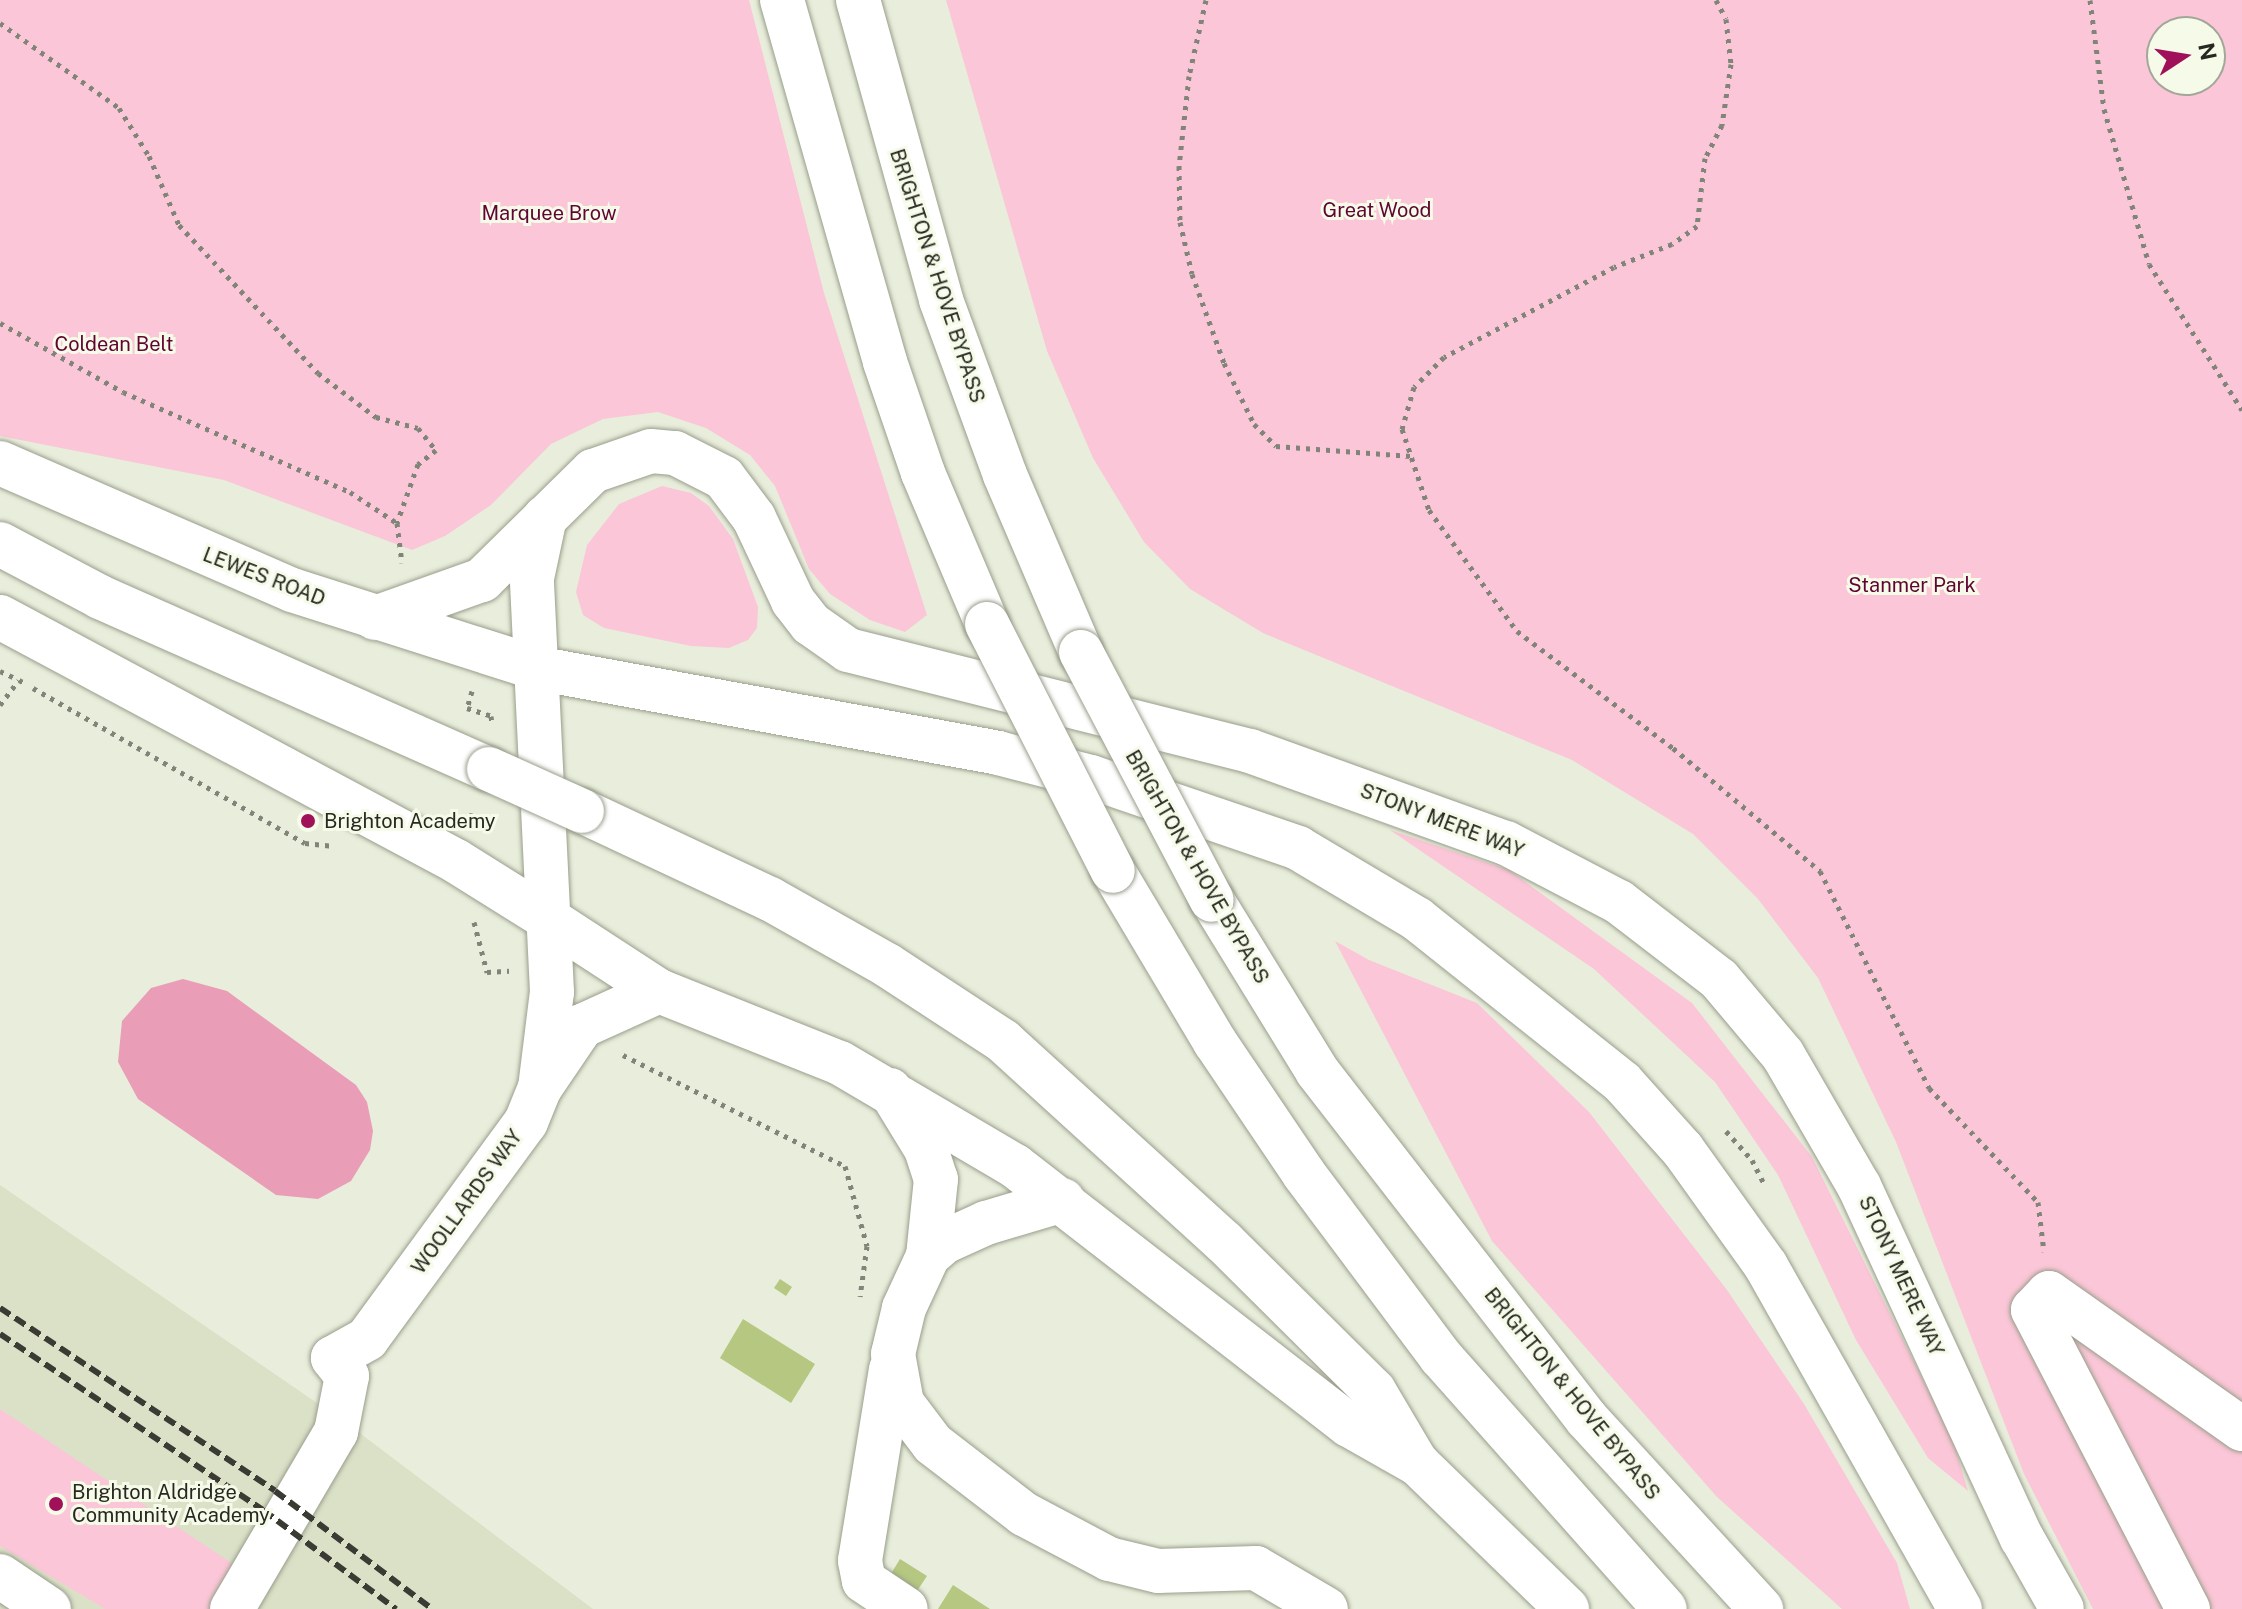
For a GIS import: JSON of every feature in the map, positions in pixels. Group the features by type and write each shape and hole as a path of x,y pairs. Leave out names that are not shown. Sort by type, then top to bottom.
{"main road":[{"path":"782,0 885,362 923,473 987,624 1113,871 1215,1042 1323,1199 1441,1357 1665,1609"},
{"name":"BRIGHTON & HOVE BYPASS","path":"858,0 941,300 1005,475 1081,652 1212,900 1317,1071 1529,1345 1587,1419 1761,1609"},
{"name":"STONY MERE WAY","path":"375,618 482,580 593,471 651,451 675,453 702,464 732,487 754,518 793,601 811,624 848,650 1250,751 1506,843 1569,873 1660,929 1752,1012 1828,1129 2022,1538 2062,1609"},
{"name":"LEWES ROAD","path":"0,463 224,563 375,618 536,668 998,753 1091,777 1298,848 1417,919 1622,1082 1683,1150 1766,1266 1960,1609"},
{"path":"536,668 532,578 545,517"},
{"path":"0,544 100,597 489,769 770,899 887,965 1003,1041 1224,1242 1374,1391 1418,1464 1567,1609"},
{"path":"0,617 456,861 659,991 775,1035 890,1090 1063,1200 1349,1425 1418,1464"},
{"name":"WOOLLARDS WAY","path":"232,1609 336,1432 347,1376 333,1358 367,1339 526,1122 540,1088 551,968 536,668"},
{"path":"540,1088 582,1026 659,991"},
{"path":"890,1090 932,1164 937,1197 928,1256 904,1308 893,1354 860,1561 864,1581 906,1609"},
{"path":"928,1256 944,1242 986,1223 1063,1200"},
{"path":"2188,1609 2033,1310 2049,1293 2242,1429"},
{"path":"893,1354 902,1403 933,1444 1055,1532 1109,1559 1158,1571 1256,1568 1326,1609"},
{"path":"0,1576 49,1609"}],"path":[{"path":"1206,0 1205,21 1195,38 1179,166 1180,222 1192,274 1224,363 1254,424 1276,446 1411,456"},
{"path":"1716,0 1726,19 1731,64 1722,125 1705,158 1697,226 1672,244 1614,267 1444,357 1414,387 1402,429 1429,510 1517,631 1673,748 1820,871 1929,1088 2038,1202 2049,1293"},
{"path":"2090,0 2104,109 2149,264 2242,410"},
{"path":"0,23 119,108 149,156 179,225 318,373 376,417 418,428 436,450 418,464 397,523 404,580"},
{"path":"0,323 123,392 350,492 397,523"},
{"path":"0,671 305,843 351,848"},
{"path":"0,705 19,680"},
{"path":"465,909 473,920 487,972 551,968"},
{"path":"582,1026 613,1049 845,1166 867,1246 858,1306"}],"shaded area":[{"path":"183,979 227,991 356,1085 367,1102 373,1131 370,1150 351,1181 318,1199 276,1195 138,1099 118,1062 122,1021 151,988"},
{"path":"0,1185 349,1425 593,1609 0,1609"}],"green space":[{"name":"Marquee Brow","path":"0,0 749,0 824,293 927,615 905,632 870,620 830,594 809,569 775,486 750,455 706,428 658,412 603,419 551,444 491,505 445,536 412,550 224,480 0,436"},
{"name":"Stanmer Park","path":"946,0 2242,0 2242,1609 2093,1609 2024,1474 1896,1142 1818,978 1758,899 1693,834 1572,760 1263,633 1190,589 1144,542 1093,458 1047,351"},
{"path":"662,486 691,493 709,506 733,539 758,607 757,628 748,640 729,648 691,646 604,628 583,615 576,592 587,545 619,504"},
{"path":"1390,830 1509,870 1692,1003 1812,1157 1953,1440 1968,1491 1928,1458 1856,1340 1778,1175 1715,1082 1594,969"},
{"path":"1335,941 1369,960 1477,1003 1589,1112 1727,1290 1804,1404 1897,1563 1910,1609 1842,1609 1717,1497 1492,1241"},
{"name":"Brighton Aldridge Community Academy","path":"0,1409 242,1570 222,1609 105,1609 0,1546"}],"building":[{"path":"780,1279 792,1287 786,1296 774,1288"},
{"path":"743,1319 815,1364 791,1403 720,1358"},
{"path":"900,1559 927,1576 915,1594 889,1577"},
{"path":"953,1585 990,1609 938,1609"}],"railway":[{"path":"0,1308 275,1491 432,1609"},
{"path":"0,1334 263,1510 396,1609"}],"place":[{"name":"Brighton Academy","path":"308,821"},
{"name":"Brighton Aldridge Community Academy","path":"56,1504"}],"park label":[{"name":"Great Wood","path":"1377,210"},
{"name":"Coldean Belt","path":"114,344"}]}
